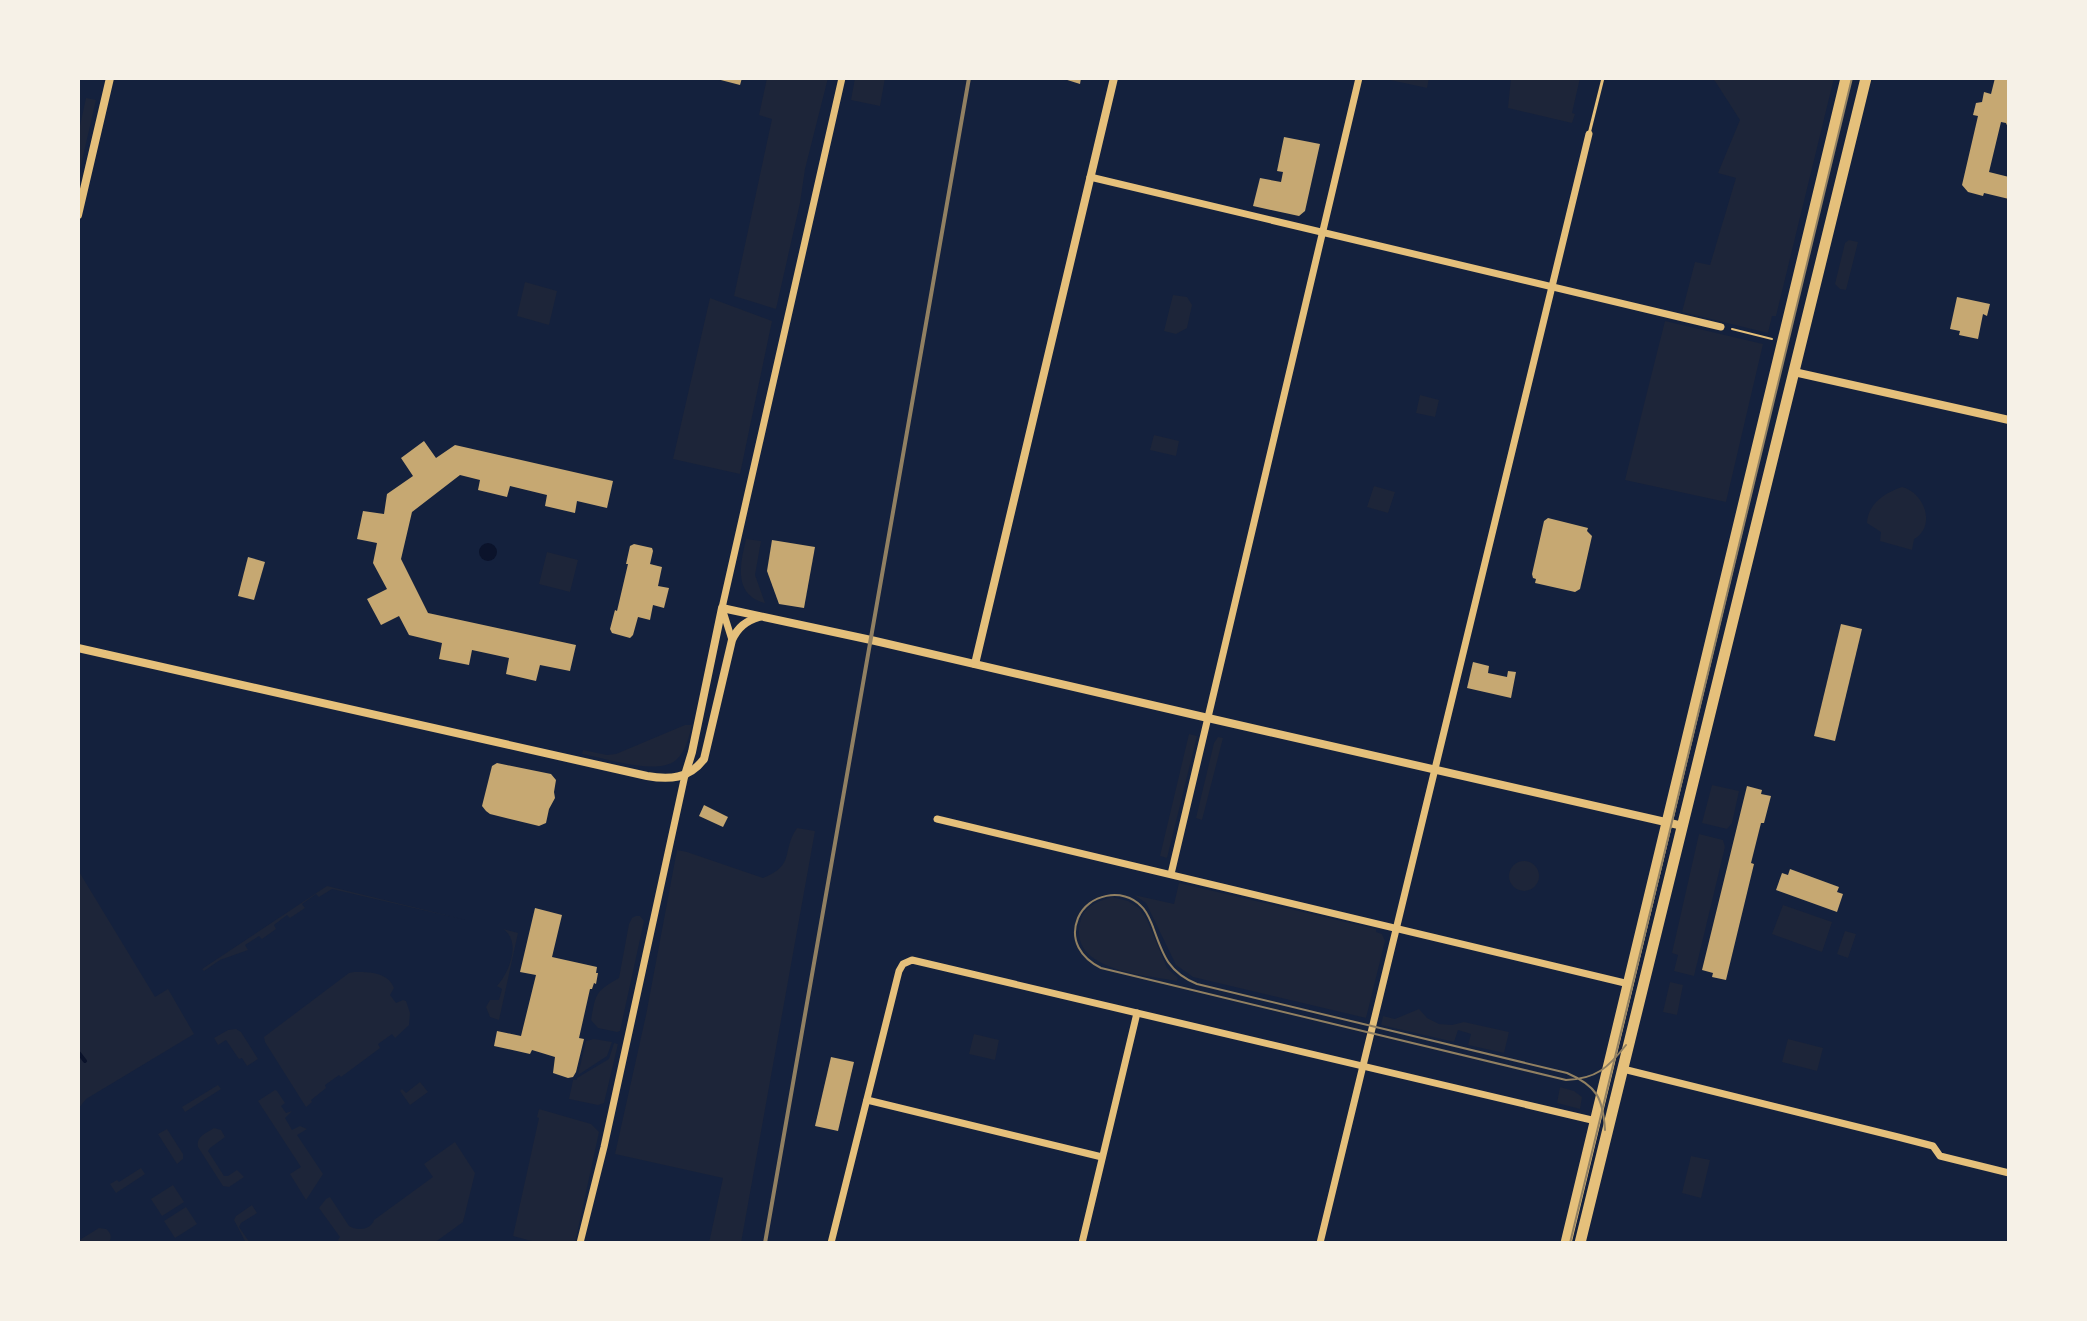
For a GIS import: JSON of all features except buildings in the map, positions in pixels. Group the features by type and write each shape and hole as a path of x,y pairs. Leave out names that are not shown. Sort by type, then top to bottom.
{"main road":[{"path":"1566,1243 1846,78"},
{"path":"1580,1243 1866,78"},
{"path":"1777,368 1794,372"}],"street":[{"path":"78,215 110,78"},
{"path":"580,1243 842,78"},
{"path":"975,664 1114,78"},
{"path":"1171,874 1359,78"},
{"path":"1320,1243 1589,134"},
{"path":"1090,177 1721,327"},
{"path":"1794,372 2009,420"},
{"path":"722,608 1683,826"},
{"path":"722,608 732,640"},
{"path":"78,648 647,776 675,778 685,775 704,759 732,640 743,624 760,616"},
{"path":"937,819 1629,984"},
{"path":"831,1243 899,971 903,964 912,960 1596,1121"},
{"path":"1082,1243 1137,1013"},
{"path":"1623,1069 1933,1146 1940,1156 2009,1173"},
{"path":"867,1100 1102,1157"}],"lane":[{"path":"1589,134 1603,78"}],"path":[{"path":"1721,327 1773,339"}],"shaded area":[{"path":"767,78 828,78 805,169 776,309 734,296 772,119 759,115"},
{"path":"855,78 885,78 880,106 851,100"},
{"path":"1381,78 1429,78 1427,88"},
{"path":"1511,78 1580,78 1572,123 1508,108"},
{"path":"1711,78 1834,78 1776,316 1772,316 1768,333 1682,312 1695,262 1710,265 1736,178 1718,173 1740,120"},
{"path":"86,98 96,100 78,178 78,135"},
{"path":"1849,240 1858,242 1846,290 1835,284 1845,243"},
{"path":"525,282 557,291 549,325 517,316"},
{"path":"1173,295 1187,297 1192,305 1187,328 1176,334 1164,331"},
{"path":"710,298 772,321 740,474 673,459"},
{"path":"1665,321 1763,344 1726,502 1625,480"},
{"path":"1420,395 1439,400 1435,417 1416,413"},
{"path":"1154,435 1179,441 1176,456 1150,450"},
{"path":"1374,486 1395,492 1388,513 1367,507"},
{"path":"1902,487 1916,495 1925,510 1925,526 1914,539 1912,550 1880,541 1881,532 1867,523 1870,510 1878,500"},
{"path":"746,539 761,541 755,575 765,603 755,599 743,586 741,568"},
{"path":"488,543 497,552 488,561 479,552"},
{"path":"547,552 578,560 570,592 539,584"},
{"path":"685,725 692,725 685,748 676,760 668,764 644,766 582,754 583,750 616,754"},
{"path":"1189,734 1197,736 1167,858 1160,856"},
{"path":"1218,737 1223,738 1202,820 1196,818"},
{"path":"1712,785 1739,791 1732,823 1727,829 1702,823"},
{"path":"797,828 815,831 741,1243 709,1243 723,1178 615,1154 646,1015 677,850 763,878 784,863"},
{"path":"1699,834 1723,840 1725,847 1694,976 1674,971 1678,955 1672,953"},
{"path":"1524,861 1534,866 1539,876 1534,886 1524,891 1514,886 1509,876 1514,866"},
{"path":"78,870 155,997 168,989 194,1034 86,1099 78,1109"},
{"path":"1179,883 1376,929 1385,941 1366,1018 1193,977 1176,965 1146,903 1134,895 1174,904"},
{"path":"327,886 466,920 332,889 319,897 316,894 302,904 305,908 290,918 287,915 274,925 276,929 262,939 259,936 245,945 248,950 220,960 204,971 202,969"},
{"path":"1112,897 1139,908 1167,968 1178,978 1177,981 1113,968 1086,951 1080,939 1084,912"},
{"path":"1783,905 1832,922 1822,952 1772,934"},
{"path":"636,916 644,921 620,1031 598,1028 591,1020 596,999 601,990 619,978 629,924"},
{"path":"503,929 518,933 499,1020 490,1017 486,1007 490,1000 499,1000 502,989 497,986 512,957 512,941"},
{"path":"1845,931 1856,934 1848,958 1837,954"},
{"path":"354,972 377,974 387,979 394,988 390,995 396,1003 406,1001 410,1013 409,1025 395,1038 392,1034 378,1044 380,1048 341,1077 339,1075 325,1085 326,1088 306,1107 264,1037"},
{"path":"1670,982 1683,985 1677,1015 1663,1012"},
{"path":"1419,1009 1439,1024 1464,1022 1509,1032 1504,1053 1468,1045 1471,1034 1458,1030 1454,1042 1381,1025 1383,1016 1395,1019"},
{"path":"236,1029 258,1059 247,1066 226,1040 218,1045 214,1038"},
{"path":"974,1034 999,1040 995,1060 969,1054"},
{"path":"1788,1039 1823,1048 1817,1071 1782,1062"},
{"path":"586,1041 612,1042 607,1056 578,1075"},
{"path":"614,1043 618,1044 604,1103 598,1105 569,1099 573,1080 609,1059"},
{"path":"420,1082 428,1092 410,1105 400,1091 402,1089 406,1093"},
{"path":"218,1085 221,1089 185,1112 182,1107"},
{"path":"1560,1087 1582,1097 1580,1109 1557,1103"},
{"path":"275,1090 285,1103 281,1106 286,1113 292,1111 285,1118 292,1130 300,1126 307,1129 297,1135 323,1174 306,1200 290,1174 301,1167 258,1101"},
{"path":"539,1109 591,1124 599,1132 575,1243 539,1243 513,1236"},
{"path":"214,1128 221,1130 225,1137 208,1151 224,1176 237,1170 244,1177 229,1187 223,1186 198,1147 200,1137"},
{"path":"167,1129 183,1154 183,1159 177,1164 158,1134"},
{"path":"455,1142 475,1173 463,1222 434,1243 340,1243 340,1237 319,1208 326,1199 330,1197 349,1226 367,1228 433,1177 424,1164"},
{"path":"1691,1156 1710,1160 1701,1198 1682,1193"},
{"path":"141,1168 145,1174 116,1193 110,1184"},
{"path":"173,1185 184,1202 162,1216 151,1199"},
{"path":"252,1205 257,1213 239,1227 250,1243 246,1243 234,1220"},
{"path":"186,1207 197,1224 175,1238 164,1221"},
{"path":"99,1228 109,1232 109,1243 78,1243 78,1241"}],"waterway":[{"path":"78,1052 85,1061"}],"tram line":[{"path":"1570,1243 1852,78"},
{"path":"1605,1130 1596,1094 1592,1088 1585,1083 1577,1078 1567,1073 1197,984 1179,974 1168,962 1145,910 1125,896 1106,896 1090,903 1078,918 1076,926 1079,948 1101,968 1566,1080 1576,1079 1586,1077 1600,1071 1626,1045"}],"railway":[{"path":"765,1243 969,78"}]}
